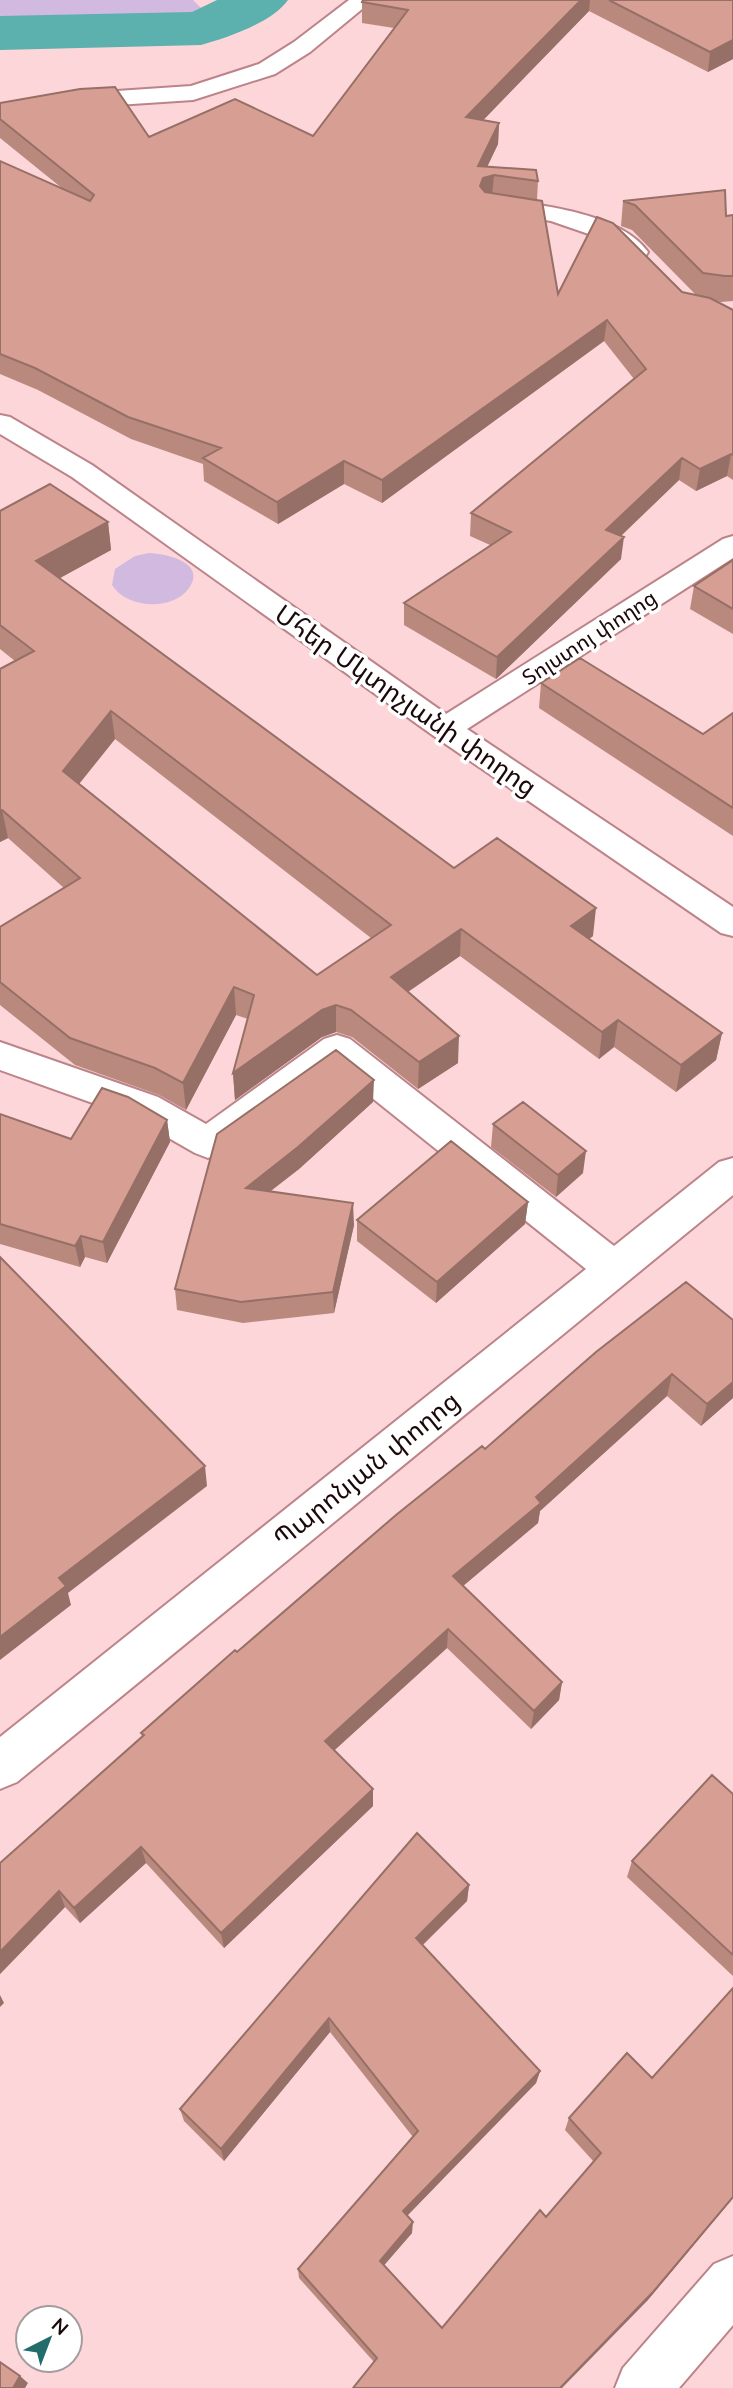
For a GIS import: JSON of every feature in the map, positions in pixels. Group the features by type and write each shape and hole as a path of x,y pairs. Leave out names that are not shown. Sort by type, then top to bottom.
{"street":[{"path":"0,115 87,100 193,93 267,69 302,47 362,0"},
{"path":"493,206 555,214 621,237 655,272"},
{"name":"Մհեր Մկտրչյանի փողոց","path":"0,423 71,478 733,925"},
{"name":"Տոլստոյ փողոց","path":"445,729 733,545"},
{"path":"0,1056 145,1107 208,1143 337,1049 615,1269"},
{"name":"Պարոնյան փողոց","path":"0,1766 733,1173"},
{"path":"643,2388 733,2283"}],"shaded area":[{"path":"0,0 193,0 204,11 177,20 0,25"},
{"path":"149,553 165,555 189,566 193,579 181,596 161,604 149,604 128,599 112,585 115,569 135,556"}],"building":[{"path":"581,0 466,117 499,123 478,166 536,170 538,181 494,175 483,178 480,186 485,192 542,201 558,294 597,217 613,223 682,292 710,298 733,310 733,455 700,469 682,458 606,530 624,537 497,657 404,603 511,532 471,513 646,369 607,320 382,480 344,461 277,502 203,458 221,448 128,417 35,368 0,354 0,161 90,201 94,195 0,119 0,103 80,89 115,87 149,137 235,99 313,136 408,10 362,2"},
{"path":"609,0 733,0 733,40 710,52"},
{"path":"725,190 726,216 733,215 733,276 703,273 635,205 623,201"},
{"path":"50,484 108,522 36,561 454,868 497,838 596,908 571,926 722,1033 681,1065 618,1020 602,1032 461,929 391,977 459,1036 419,1062 351,1010 336,1005 322,1010 233,1073 254,995 234,987 183,1083 155,1068 70,1038 0,982 0,927 80,878 0,811 0,669 34,651 0,625 0,511","holes":["111,711 391,925 317,975 63,771"]},
{"path":"733,560 733,609 694,586"},
{"path":"580,658 703,734 733,713 733,808 541,683"},
{"path":"336,1050 374,1080 298,1147 246,1188 353,1203 333,1292 241,1302 175,1289 217,1134"},
{"path":"102,1088 128,1097 167,1120 103,1242 81,1236 75,1246 0,1224 0,1114 71,1139"},
{"path":"523,1102 586,1151 558,1175 493,1124"},
{"path":"451,1141 528,1202 437,1282 357,1220"},
{"path":"0,1257 205,1466 59,1578 66,1586 0,1637"},
{"path":"686,1282 733,1320 733,1382 707,1404 672,1374 536,1497 541,1503 453,1576 562,1682 534,1711 448,1629 325,1741 373,1789 221,1933 141,1847 74,1908 59,1891 0,1952 0,1863 235,1650 237,1652 396,1515 482,1446 485,1449 596,1352"},
{"path":"712,1775 733,1794 733,1955 632,1861"},
{"path":"417,1833 469,1885 416,1938 540,2071 403,2211 413,2222 380,2261 442,2328 540,2210 546,2217 601,2153 569,2118 627,2053 652,2078 733,1988 733,2197 653,2292 560,2388 353,2388 377,2358 298,2269 418,2131 329,2018 221,2149 180,2109"},
{"path":"0,2362 20,2376 13,2388 0,2388"}],"waterway":[{"path":"0,33 201,28 261,0"}]}
